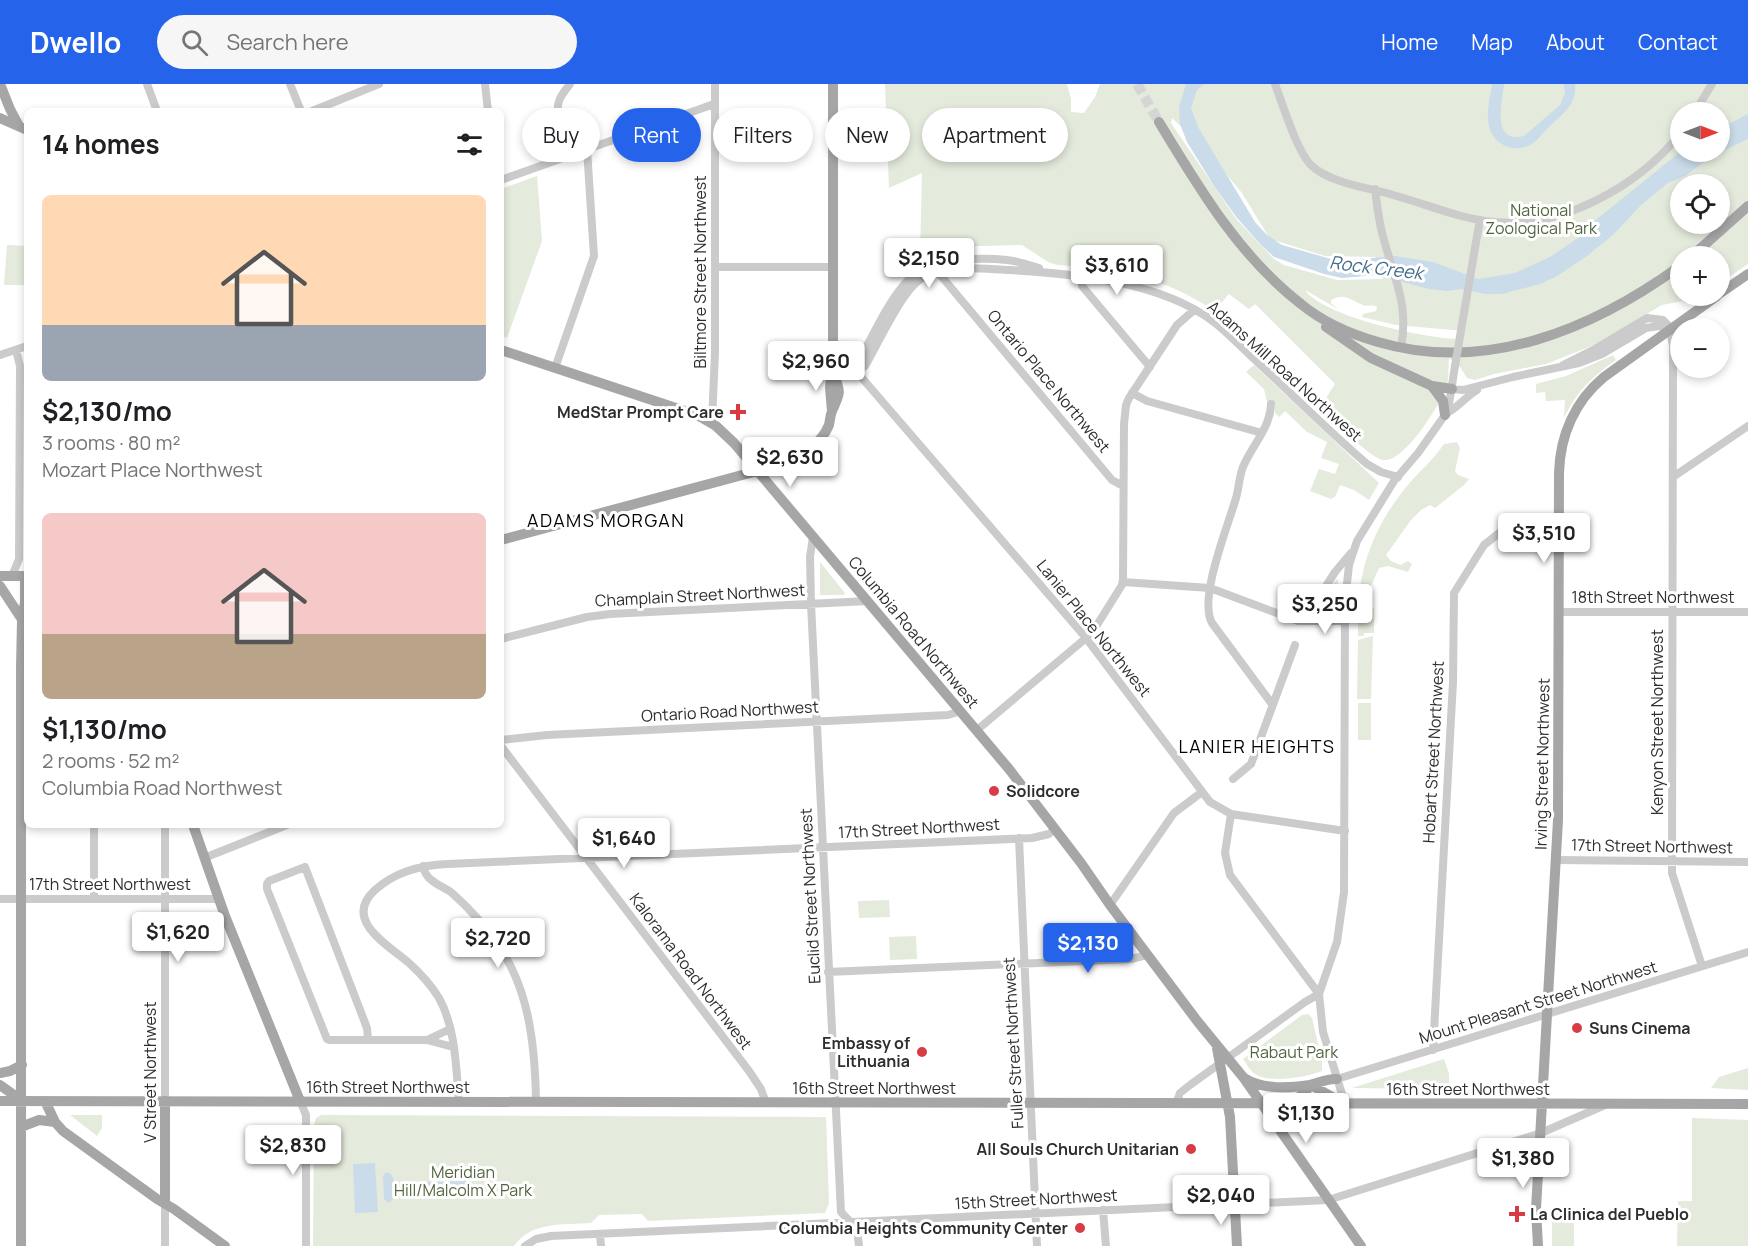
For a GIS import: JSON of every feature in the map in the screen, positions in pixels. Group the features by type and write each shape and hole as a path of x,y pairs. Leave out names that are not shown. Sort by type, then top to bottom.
{"main road":[{"path":"504,539 787,463 810,449 824,434 832,411 830,388 833,372 833,84"},
{"path":"1,88 23,128"},
{"path":"0,118 23,128"},
{"path":"1160,122 1199,189 1224,224 1273,279 1301,305 1329,330 1360,351 1432,386 1452,389"},
{"path":"1703,246 1748,206"},
{"path":"1301,305 1349,333 1401,348 1437,353 1494,351 1562,332 1639,293 1670,273"},
{"path":"1730,287 1748,274"},
{"path":"1686,318 1703,306"},
{"name":"Irving Street Northwest","path":"1538,1246 1536,1214 1556,860 1560,456 1566,431 1574,412 1588,392 1599,381 1670,330"},
{"name":"Columbia Road Northwest","path":"504,351 693,413 712,423 734,443 977,730 1054,829 1217,1048 1223,1060 1230,1117 1237,1246"},
{"path":"1432,386 1443,401 1445,415"},
{"path":"0,576 24,576"},
{"path":"0,586 24,624 21,1246"},
{"path":"194,828 219,899 300,1101"},
{"path":"1223,1060 1249,1081 1268,1086 1311,1085 1331,1078 1338,1079"},
{"path":"0,1073 22,1065"},
{"path":"1243,1077 1361,1246"},
{"path":"0,1085 21,1101"},
{"path":"1289,1103 1303,1094 1311,1085"},
{"path":"1311,1085 1345,1104"},
{"name":"16th Street Northwest","path":"0,1101 1748,1104"},
{"path":"45,1101 55,1122 63,1131 225,1246"},
{"name":"V Street Northwest","path":"165,1101 165,1204"},
{"path":"21,1127 39,1120 55,1122"}],"street":[{"path":"147,84 157,108"},
{"path":"290,84 300,108"},
{"path":"319,108 379,84"},
{"path":"485,84 488,108"},
{"path":"558,108 561,97 570,84"},
{"name":"Biltmore Street Northwest","path":"712,423 715,405 715,84"},
{"path":"1275,84 1303,152 1310,164 1317,170 1334,178 1480,220 1526,222 1579,208 1625,184 1670,145"},
{"path":"1701,102 1712,84"},
{"path":"600,144 714,104"},
{"path":"504,179 550,162"},
{"path":"555,368 594,256 588,162"},
{"path":"1375,189 1383,237 1405,316 1401,348"},
{"path":"1345,1104 1323,1032 1319,994 1332,958 1341,919 1344,892 1346,589 1352,553 1362,531 1398,477 1445,415 1452,389 1480,220"},
{"name":"Adams Mill Road Northwest","path":"856,371 865,366 911,287 935,268 952,261 1008,260 1044,272"},
{"path":"1012,270 1019,262"},
{"path":"715,267 833,267"},
{"name":"Adams Mill Road Northwest","path":"935,268 1012,270 1081,277 1133,286 1194,310 1214,323 1367,464 1398,477"},
{"name":"Ontario Place Northwest","path":"935,268 1113,480 1123,486"},
{"path":"1081,277 1082,286 1150,367"},
{"path":"977,730 1096,628 1123,582 1126,405 1177,325 1194,310"},
{"path":"1452,389 1463,390 1563,365 1647,318 1658,318 1667,322 1670,330"},
{"path":"0,355 24,347"},
{"path":"12,576 19,559 20,366 16,350"},
{"path":"833,372 856,371"},
{"name":"Lanier Place Northwest","path":"856,371 1086,638 1202,792 1216,807 1231,814 1345,831"},
{"name":"Kenyon Street Northwest","path":"1673,378 1672,873 1702,966"},
{"path":"1445,415 1467,396 1494,381"},
{"path":"1132,393 1147,400 1262,433"},
{"path":"1271,404 1269,417 1262,433 1242,469 1211,580 1209,618 1272,704"},
{"path":"1673,477 1748,426"},
{"name":"Hobart Street Northwest","path":"1433,1050 1453,682 1454,593 1484,545 1503,530 1513,526 1558,525"},
{"name":"Euclid Street Northwest","path":"813,537 811,549 812,604 822,847 841,1212 858,1232 859,1246"},
{"path":"1304,621 1335,572 1352,553"},
{"path":"1123,582 1210,588 1226,592 1295,620 1346,621"},
{"name":"Champlain Street Northwest","path":"504,638 602,614 868,601"},
{"name":"18th Street Northwest","path":"1558,612 1748,612"},
{"path":"1233,779 1251,764 1295,645"},
{"name":"Ontario Road Northwest","path":"504,740 948,716 961,711"},
{"name":"Kalorama Road Northwest","path":"504,750 749,1071 766,1102"},
{"path":"1110,905 1174,813 1202,792"},
{"path":"1231,814 1225,853 1230,875 1319,994"},
{"path":"94,828 94,899"},
{"name":"V Street Northwest","path":"165,828 165,1101"},
{"path":"204,858 279,828"},
{"name":"17th Street Northwest","path":"450,1029 435,992 417,970 377,937 363,914 368,898 380,886 406,871 423,866 1041,837 1054,829"},
{"name":"Fuller Street Northwest","path":"1019,838 1037,1246"},
{"name":"17th Street Northwest","path":"1556,860 1748,862"},
{"path":"423,866 430,879 455,896 487,928 512,968 525,1001 531,1026 536,1102"},
{"path":"368,1040 367,1028 304,867 269,881 267,889 327,1039 368,1040 427,1040 453,1047"},
{"name":"17th Street Northwest","path":"0,899 219,899"},
{"name":"Mount Pleasant Street Northwest","path":"1338,1079 1748,952"},
{"path":"828,972 1131,959 1147,955"},
{"path":"1176,1104 1180,1093 1223,1060 1319,994"},
{"path":"427,1040 450,1029 459,1102"},
{"path":"300,1101 306,1115 306,1246"},
{"name":"15th Street Northwest","path":"525,1246 545,1236 1328,1200 1541,1133 1605,1105"},
{"name":"V Street Northwest","path":"165,1204 165,1246"},
{"path":"1103,1210 1106,1246"},
{"path":"600,1234 601,1246"}],"green space":[{"name":"National Zoological Park","path":"885,84 1067,84 1071,99 1071,112 1084,113 1095,97 1100,84 1748,84 1748,264 1730,276 1730,246 1670,246 1670,303 1662,305 1594,345 1546,364 1475,380 1467,378 1460,367 1449,358 1447,386 1421,431 1401,452 1392,458 1383,460 1360,445 1321,406 1335,384 1255,304 1249,309 1229,294 1214,311 1196,299 1159,283 1120,272 1057,265 1048,262 1022,245 944,247 920,254 922,173 889,188 888,162 910,162 910,108 886,108","holes":["1172,118 1207,151 1242,193 1270,239 1325,256 1376,257 1383,279 1337,280 1284,265 1274,259 1237,220 1171,123","1305,290 1338,309 1331,303 1331,300 1340,297 1377,307 1376,311 1363,314 1362,317 1396,325 1464,331 1463,339 1427,336 1354,318 1316,300"]},
{"path":"537,176 542,241 507,338 504,337 504,188"},
{"path":"7,245 24,246 24,285 4,285"},
{"path":"1613,355 1616,360 1586,385 1564,418 1565,400 1546,401 1545,392 1536,393 1536,384 1566,376"},
{"path":"1254,365 1379,483 1369,500 1354,490 1340,485 1335,497 1331,499 1310,491 1319,469 1335,474 1339,464 1321,458 1327,442 1307,432 1285,411 1279,417 1275,413 1275,403 1267,402 1264,389 1246,372"},
{"path":"1457,442 1460,448 1455,471 1458,475 1469,479 1435,508 1430,505 1411,520 1386,555 1391,561 1400,565 1408,561 1412,564 1408,572 1388,566 1379,568 1371,586 1371,602 1358,605 1367,556 1387,514 1407,486 1444,444"},
{"path":"820,562 845,593 844,595 820,595"},
{"path":"1338,579 1337,612 1331,617 1316,617 1314,613"},
{"path":"1366,608 1374,608 1374,633 1364,633 1364,636 1358,636 1358,611 1365,611"},
{"path":"1373,636 1371,699 1357,699 1358,640"},
{"path":"1358,703 1371,703 1371,740 1358,740"},
{"path":"889,900 890,917 859,918 858,901"},
{"path":"916,936 917,959 890,960 889,937"},
{"name":"Rabaut Park","path":"1308,1014 1312,1018 1322,1061 1322,1071 1279,1079 1270,1079 1253,1073 1243,1059 1302,1015"},
{"path":"1444,1059 1449,1074 1449,1089 1352,1088"},
{"path":"1748,1068 1748,1090 1711,1088 1719,1077"},
{"path":"70,1115 102,1115 102,1128 97,1136"},
{"name":"Meridian Hill/Malcolm X Park","path":"321,1115 826,1117 829,1203 825,1213 648,1221 642,1214 599,1215 591,1223 539,1228 529,1232 514,1246 313,1246 314,1125 316,1118"},
{"path":"1692,1118 1748,1120 1748,1246 1677,1246 1678,1201 1692,1201"},
{"path":"1552,1210 1574,1210 1574,1246 1552,1246"}],"water":[{"name":"Rock Creek","path":"1186,84 1204,84 1197,90 1191,108 1198,127 1255,222 1267,235 1282,245 1338,261 1395,256 1433,262 1478,279 1515,273 1550,257 1578,238 1597,219 1670,160 1670,162 1704,162 1688,174 1670,174 1670,182 1640,206 1614,234 1557,276 1540,284 1502,294 1486,294 1461,289 1448,291 1429,289 1377,275 1342,278 1274,257 1237,218 1214,186 1187,142 1180,124 1179,107"},
{"path":"1492,84 1504,84 1501,120 1507,134 1514,137 1524,136 1560,105 1565,93 1564,84 1575,84 1575,91 1568,108 1538,139 1524,148 1511,148 1495,138 1489,126"},
{"path":"1748,114 1748,139 1730,148 1730,123"},
{"path":"375,1163 378,1212 355,1213 353,1164"},
{"path":"386,1172 391,1174 395,1183 471,1181 471,1184 395,1191 389,1203 384,1199 383,1176"}],"tunnel":[{"path":"1137,84 1159,122"}],"place":[{"name":"MedStar Prompt Care","path":"738,412"},
{"name":"Solidcore","path":"994,791"},
{"name":"Suns Cinema","path":"1577,1028"},
{"name":"Embassy of Lithuania","path":"922,1052"},
{"name":"All Souls Church Unitarian","path":"1191,1149"},
{"name":"La Clinica del Pueblo","path":"1517,1214"},
{"name":"Columbia Heights Community Center","path":"1080,1228"}],"district":[{"name":"ADAMS MORGAN","path":"606,521"},
{"name":"LANIER HEIGHTS","path":"1257,747"}]}
